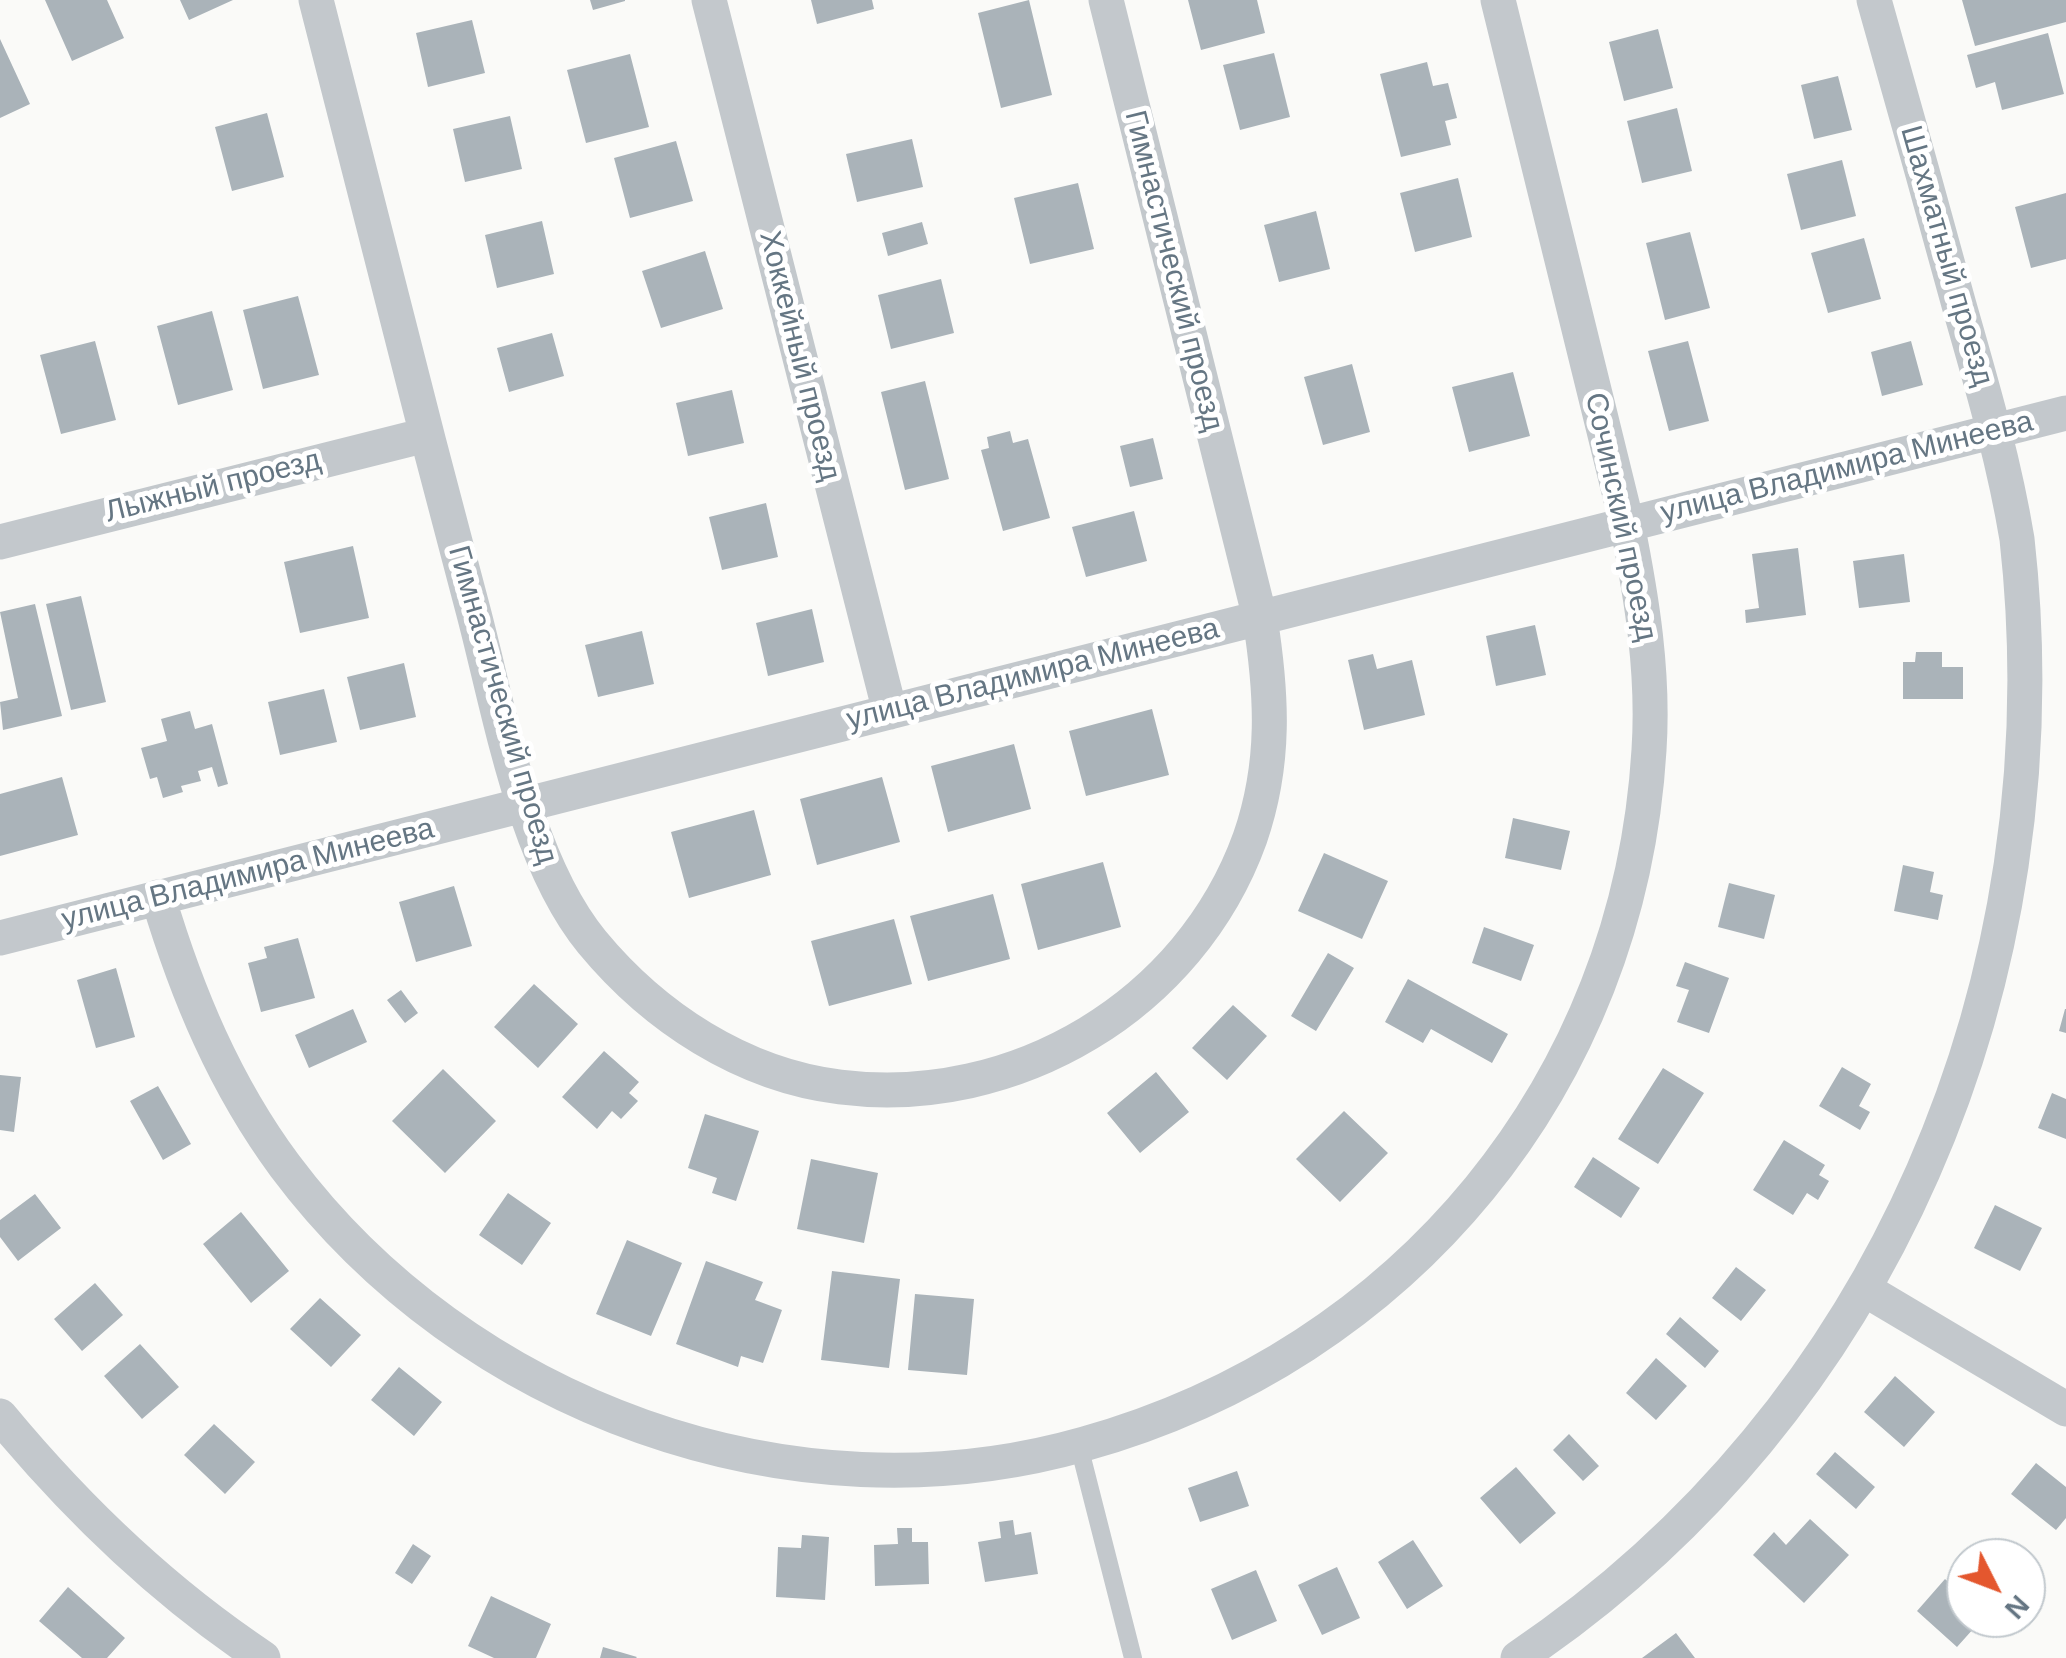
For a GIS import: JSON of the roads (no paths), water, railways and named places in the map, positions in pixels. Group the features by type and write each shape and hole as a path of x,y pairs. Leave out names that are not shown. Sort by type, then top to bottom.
{"street":[{"name":"Гимнастический проезд","path":"316,0 426,435 525,804 551,876 589,938 639,994 699,1038 766,1069 838,1087 912,1090 986,1079 1056,1054 1119,1015 1174,965 1218,905 1250,838 1268,766 1271,692 1260,618 1106,0"},
{"name":"Хоккейный проезд","path":"709,0 890,712"},
{"name":"Сочинский проезд","path":"158,898 180,970 208,1039 285,1166 332,1223 385,1276 442,1322 505,1364 570,1398 639,1426 710,1448 783,1462 857,1469 932,1468 1006,1461 1079,1446 1150,1424 1218,1396 1284,1360 1346,1319 1403,1271 1456,1218 1503,1161 1544,1099 1579,1033 1607,964 1628,893 1643,820 1650,746 1650,671 1642,597 1498,0"},
{"name":"Шахматный проезд","path":"1518,1658 1572,1622 1658,1551 1736,1472 1807,1385 1869,1292 1922,1193 1964,1090 1996,983 2018,874 2028,762 2028,651 2017,540 1994,431 1874,0"},
{"name":"улица Владимира Минеева","path":"0,938 2066,413"},
{"name":"Лыжный проезд","path":"0,542 426,435"},
{"path":"1869,1292 2066,1410"},
{"path":"0,1416 52,1479 131,1558 218,1628 263,1658"}],"lane":[{"path":"1079,1446 1133,1658"}]}
